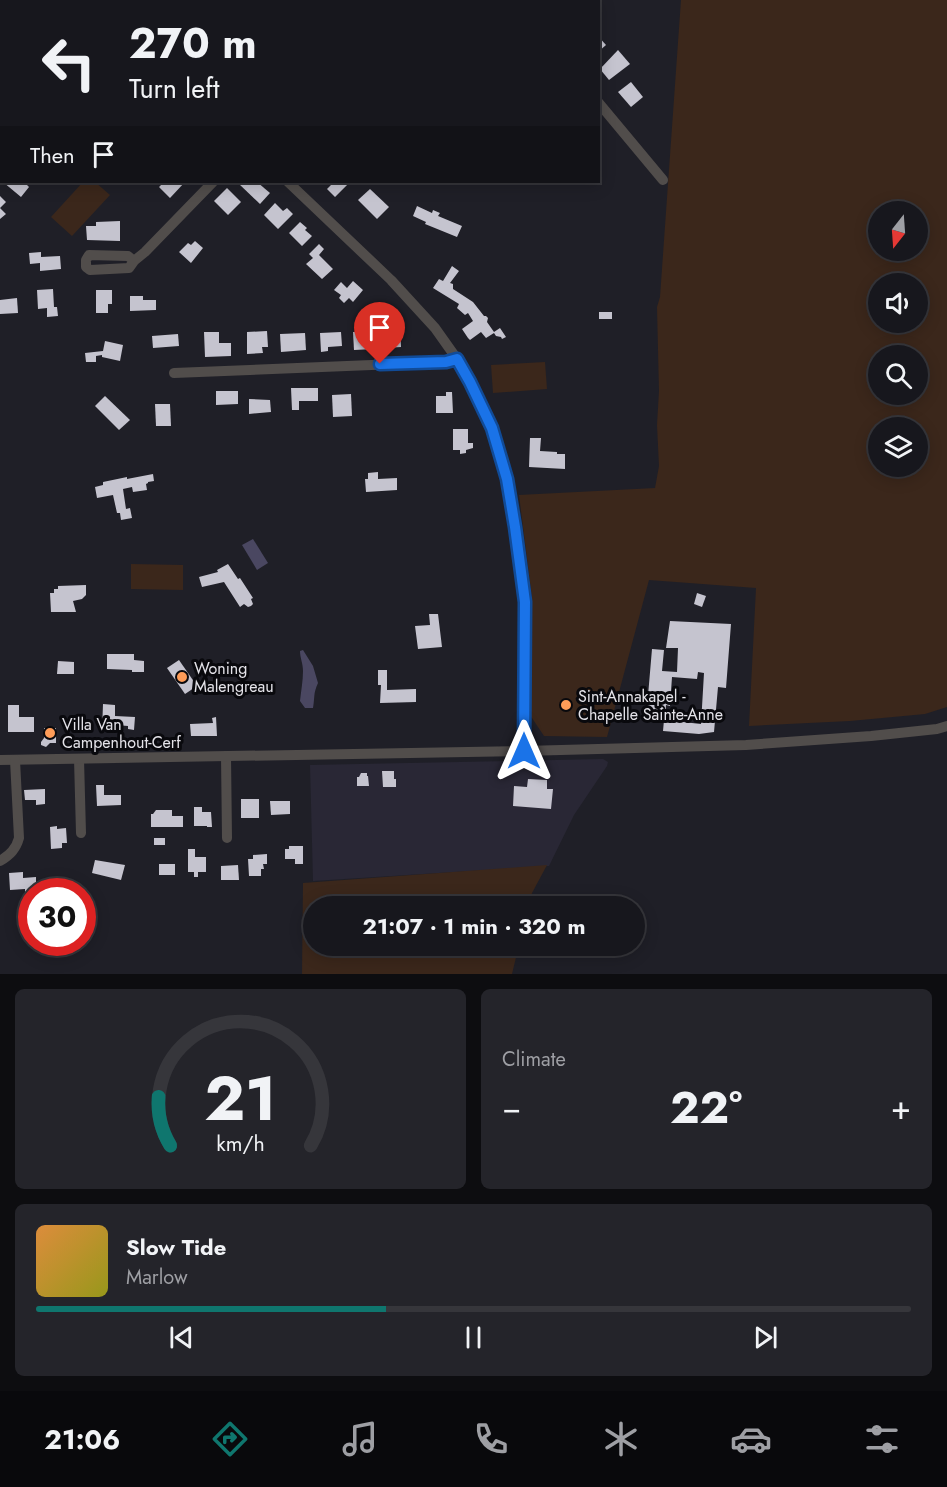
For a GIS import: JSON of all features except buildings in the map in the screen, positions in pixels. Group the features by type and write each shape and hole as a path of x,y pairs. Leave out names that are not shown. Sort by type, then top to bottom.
{"street":[{"path":"600,104 663,180"},
{"path":"134,261 146,252 212,183"},
{"path":"289,183 391,280 435,328 457,359 492,428 507,479 525,602 524,751"},
{"path":"174,373 446,362 457,359"},
{"path":"0,760 746,745 872,736 947,726"},
{"path":"226,756 227,838"},
{"path":"79,759 81,833"},
{"path":"0,861 16,848 19,838 15,760"}],"shaded area":[{"path":"681,0 947,0 947,707 925,714 850,721 749,726 756,588 649,580 607,737 544,736 530,715 532,598 519,495 655,488 659,466 657,307 660,297"},
{"path":"82,183 96,183 110,195 72,236 51,217"},
{"path":"545,362 547,389 493,393 491,365"},
{"path":"253,539 268,563 257,570 242,545"},
{"path":"131,564 183,565 183,590 131,589"},
{"path":"303,650 313,666 318,683 313,708 305,708 300,701 303,671 300,651"},
{"path":"603,759 608,762 607,766 574,815 549,866 313,881 310,765"},
{"path":"547,865 531,896 303,896 303,956 516,956 512,974 302,974 303,883"}],"place":[{"name":"Woning Malengreau","path":"182,677"},
{"name":"Sint-Annakapel - Chapelle Sainte-Anne","path":"566,705"},
{"name":"Villa Van Campenhout-Cerf","path":"50,733"}],"route":[{"path":"380,364 446,362 457,359 492,428 507,479 525,602 524,751"}]}
